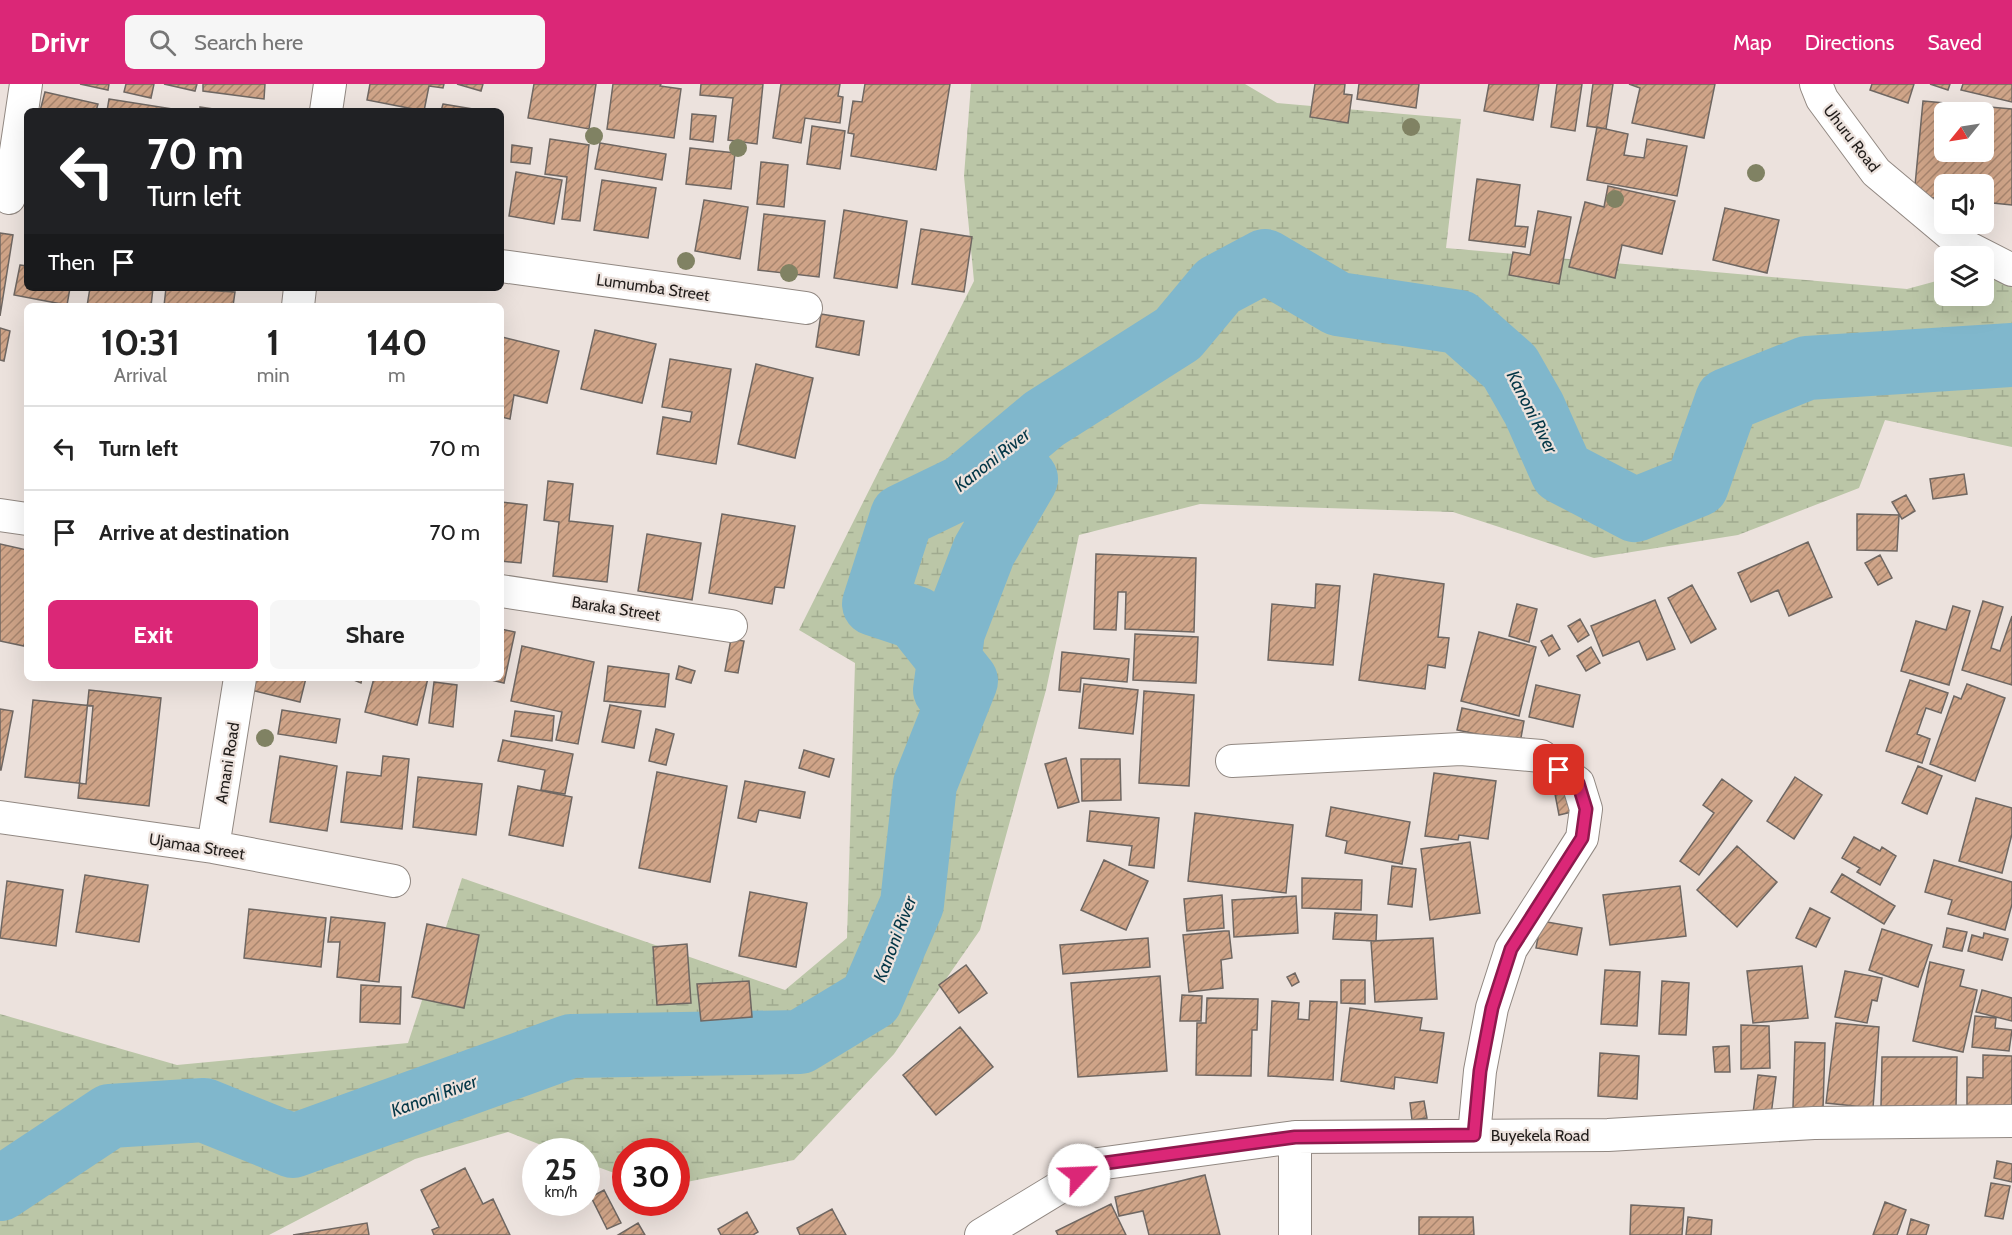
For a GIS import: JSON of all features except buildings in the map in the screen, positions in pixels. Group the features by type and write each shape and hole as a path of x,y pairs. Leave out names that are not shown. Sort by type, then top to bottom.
{"street":[{"path":"12,199 26,84"},
{"path":"326,108 330,84"},
{"name":"Uhuru Road","path":"1816,84 1822,99 1876,172 1963,245 2012,270"},
{"name":"Lumumba Street","path":"504,266 806,308"},
{"path":"0,515 24,519"},
{"name":"Baraka Street","path":"504,591 731,626"},
{"name":"Amani Road","path":"213,847 240,681"},
{"path":"1232,761 1461,749 1541,756 1578,783 1586,809 1582,838 1511,949 1490,1019 1480,1071 1474,1135"},
{"name":"Ujamaa Street","path":"0,817 213,847 394,881"},
{"name":"Buyekela Road","path":"981,1235 1098,1164 1295,1137 1608,1135 1814,1123 2012,1121"},
{"path":"1295,1137 1295,1235"}],"green space":[{"path":"971,84 1245,84 1277,103 1461,119 1446,248 1907,289 1934,282 1934,306 1994,306 1994,265 2012,260 2012,447 1885,420 1859,488 1738,535 1594,558 1453,512 1200,504 1079,535 1046,690 980,930 894,1054 794,1160 690,1181 690,1138 612,1138 612,1172 600,1168 600,1138 523,1138 508,1132 415,1159 269,1235 0,1235 0,1014 177,1065 408,1043 462,878 785,990 847,938 855,663 799,630 974,281 964,176"}],"waterway":[{"name":"Kanoni River","path":"0,1189 110,1116 204,1110 293,1146 571,1046 800,1042 871,999 912,904 925,784 966,681 916,618 874,604 902,516 964,486 1044,419 1178,334 1218,286 1265,261 1338,304 1459,322 1510,367 1534,409 1562,472 1635,510 1697,485 1727,400 1807,368 2012,355"},
{"path":"945,690 953,632 984,551 1026,479"}],"route":[{"path":"1079,1175 1098,1164 1295,1137 1474,1135 1480,1071 1492,1008 1511,949 1582,838 1586,809 1578,783 1559,770"}]}
